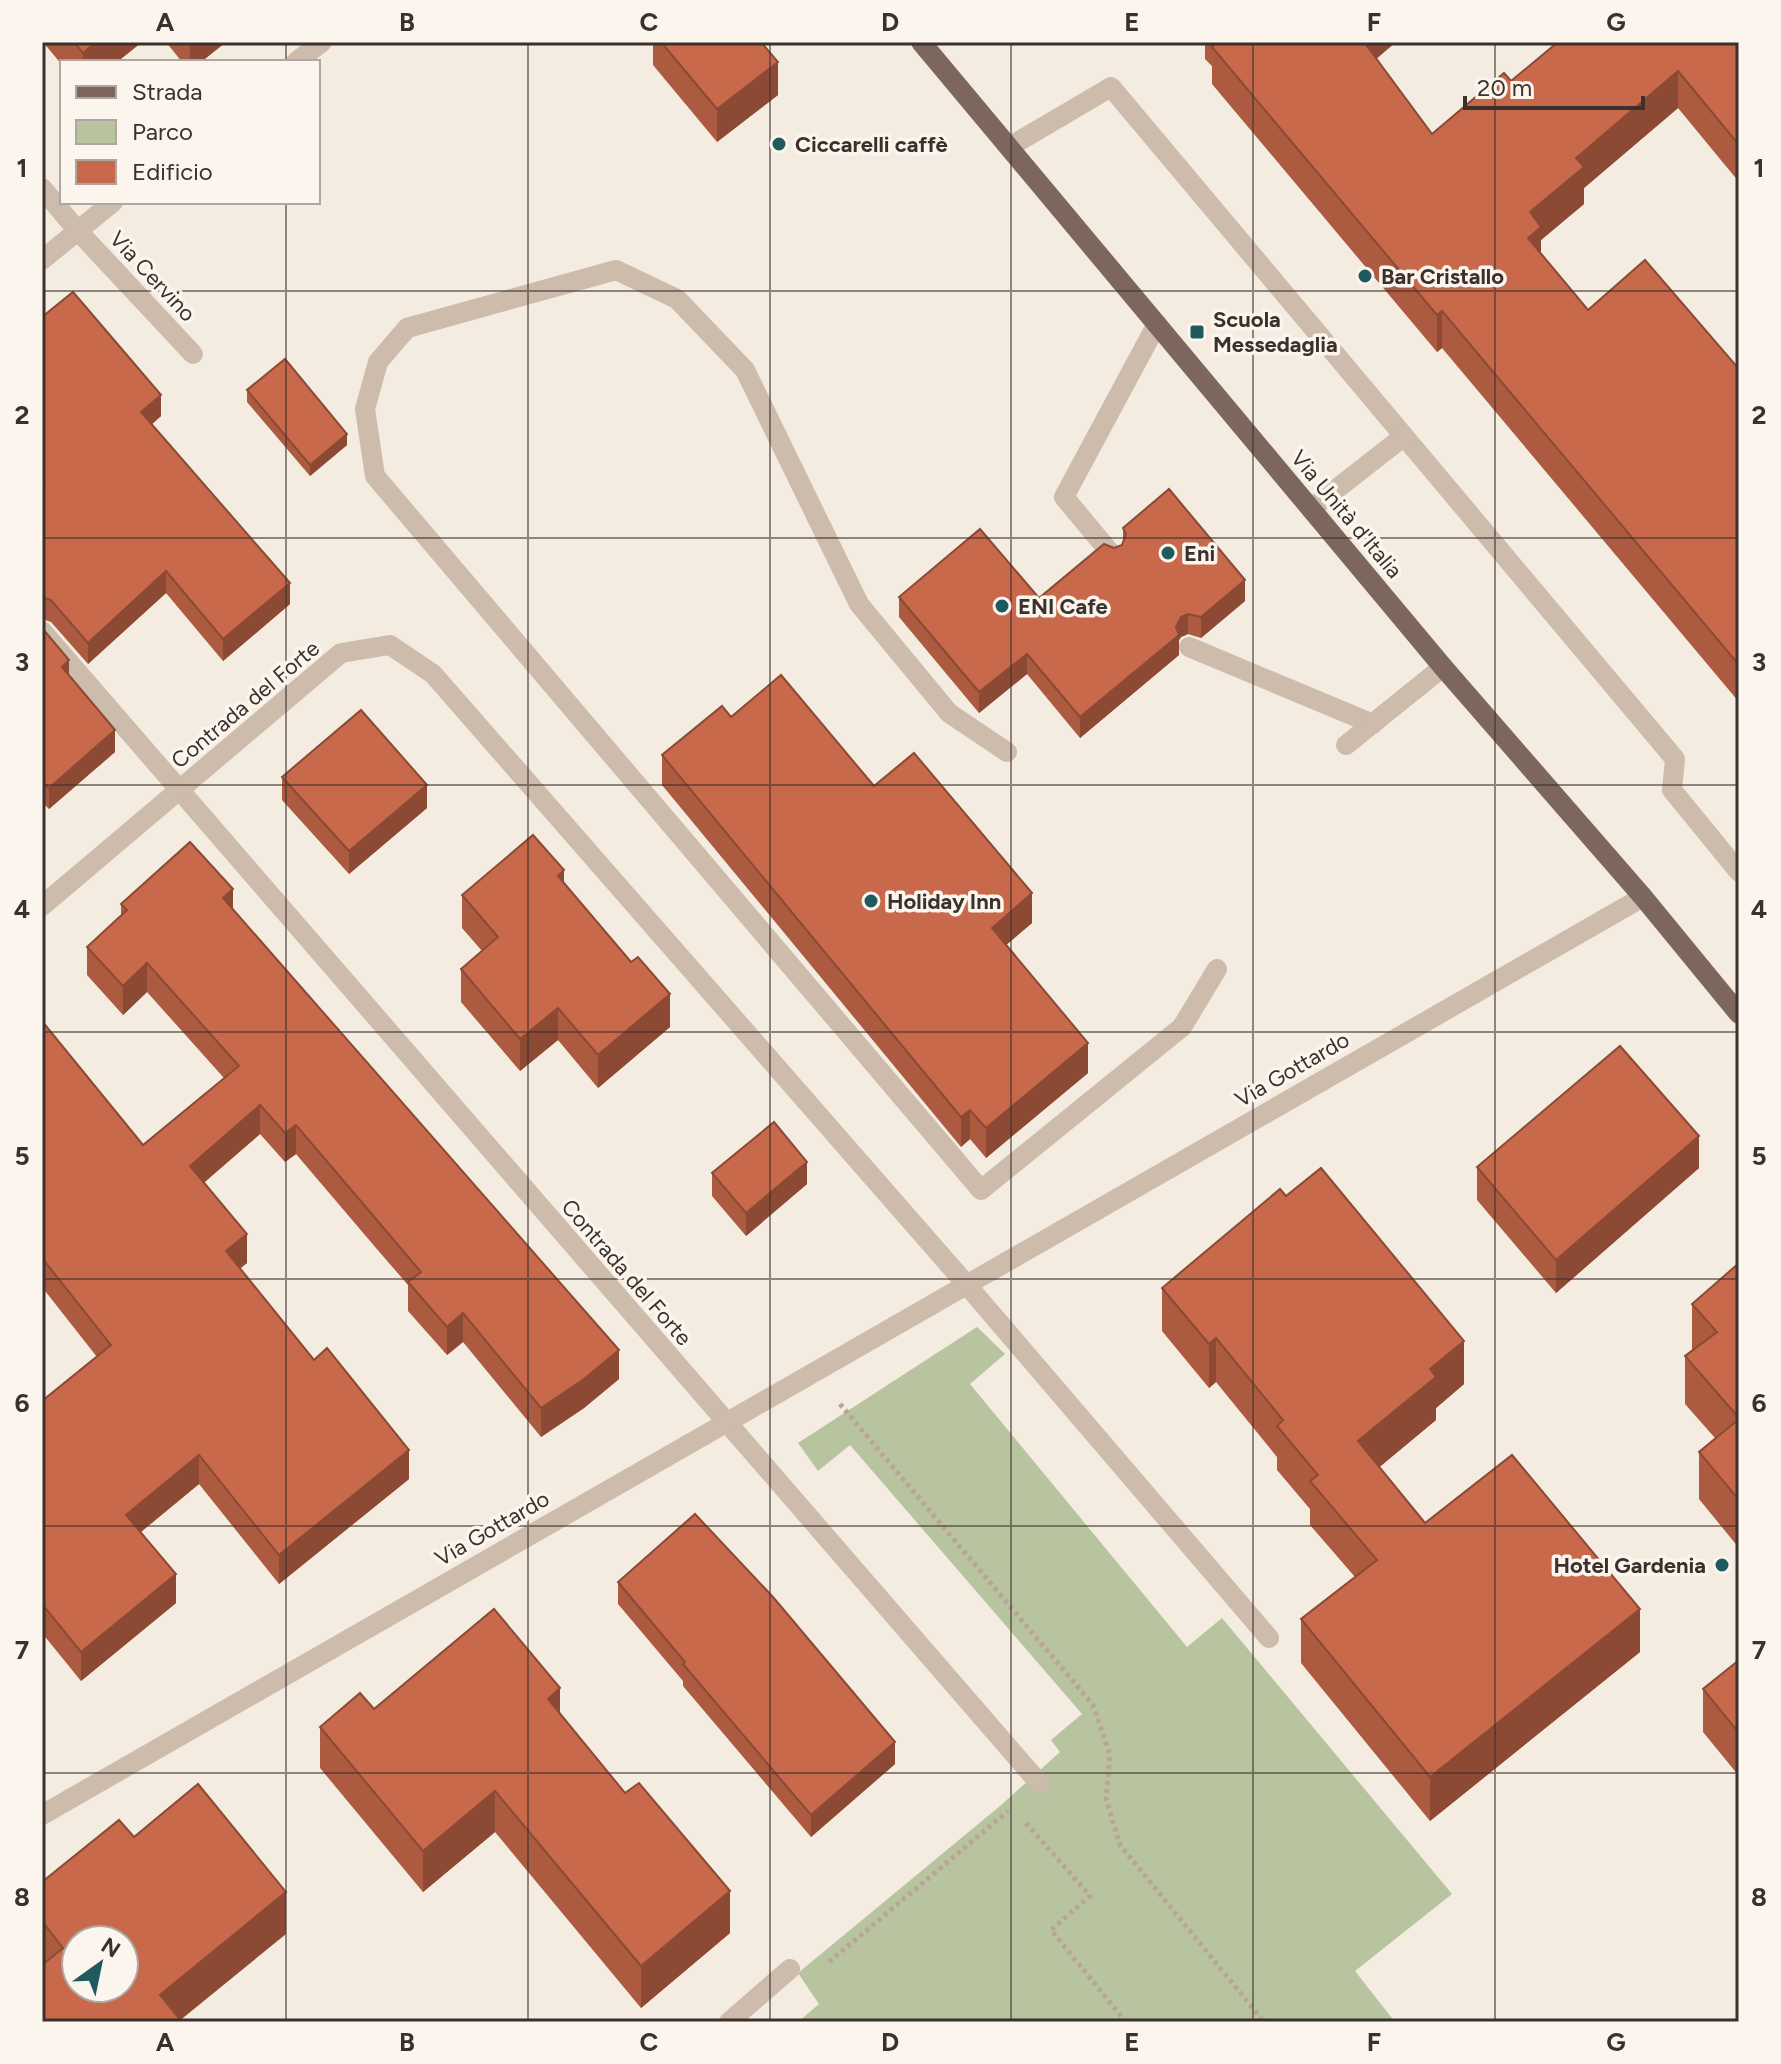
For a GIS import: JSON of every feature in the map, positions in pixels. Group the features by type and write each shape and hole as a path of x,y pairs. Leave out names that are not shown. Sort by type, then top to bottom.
{"main road":[{"name":"Via Unità d'Italia","path":"921,42 1443,667 1643,897 1739,1014"}],"street":[{"path":"299,60 322,42"},
{"path":"1009,147 1111,87 1675,759 1672,790 1739,872"},
{"name":"Via Cervino","path":"42,188 193,354"},
{"name":"Via Cervino","path":"77,230 110,204"},
{"path":"42,260 77,230"},
{"path":"1007,752 949,713 859,604 745,370 677,299 616,270 407,328 378,362 365,409 375,476 981,1190 1182,1027 1217,969"},
{"path":"1113,556 1064,497 1157,324"},
{"path":"1311,509 1403,437"},
{"name":"Contrada del Forte","path":"42,631 1040,1784"},
{"name":"Contrada del Forte","path":"180,790 341,653 390,645 433,674 966,1284"},
{"path":"1189,647 1373,724"},
{"path":"1346,745 1443,667"},
{"path":"42,906 180,790"},
{"name":"Via Gottardo","path":"42,1815 1643,897"},
{"path":"966,1284 1269,1638"},
{"path":"729,2022 790,1969"}],"path":[{"path":"813,1371 1093,1705 1110,1755 1106,1799 1120,1845 1264,2022"},
{"path":"790,1969 802,1985 1040,1784"},
{"path":"1012,1808 1090,1896 1051,1930 1126,2022"}],"green space":[{"path":"977,1327 1005,1354 970,1384 1187,1647 1222,1618 1452,1894 1355,1971 1395,2022 798,2022 819,2004 798,1973 1000,1806 1060,1752 1051,1740 1082,1714 850,1445 818,1471 798,1443"}],"building":[{"path":"74,42 96,42 83,53"},
{"path":"661,42 761,42 778,62 717,109"},
{"path":"1217,42 1364,42 1432,134 1504,73 1511,81 1558,42 1739,42 1739,145 1678,71 1576,158 1584,167 1530,212 1541,227 1528,238 1588,310 1645,260 1739,369 1739,665 1442,311 1437,315 1212,47"},
{"path":"73,292 161,395 141,412 290,583 223,639 166,571 88,643 51,600 42,597 42,317"},
{"path":"285,359 347,434 310,465 247,390"},
{"path":"1169,489 1245,580 1201,617 1188,614 1181,617 1176,627 1179,635 1080,717 1027,654 979,692 899,597 980,529 1039,598 1104,544 1114,548 1122,545 1126,534 1123,528"},
{"path":"42,628 69,660 62,667 115,730 49,788 42,781"},
{"path":"781,675 874,786 914,753 1032,893 992,928 1088,1043 986,1128 970,1110 961,1117 662,755 722,706 731,717"},
{"path":"361,710 427,785 349,851 282,777"},
{"path":"533,835 564,870 558,876 631,962 638,957 670,994 598,1055 558,1008 520,1039 461,969 498,937 462,895"},
{"path":"190,842 233,889 223,898 619,1350 541,1408 463,1313 447,1327 408,1282 421,1272 296,1125 285,1133 260,1105 190,1166 247,1234 226,1251 314,1360 327,1348 409,1450 279,1555 199,1455 126,1515 176,1574 81,1652 42,1604 42,1401 111,1345 42,1258 42,1021 143,1145 239,1066 147,963 123,986 87,947 127,910 121,904"},
{"path":"1620,1046 1699,1136 1556,1260 1477,1167"},
{"path":"774,1122 807,1162 746,1213 712,1173"},
{"path":"1321,1168 1464,1341 1430,1369 1436,1377 1358,1441 1425,1523 1512,1455 1640,1609 1430,1777 1301,1619 1377,1560 1310,1481 1318,1475 1277,1426 1283,1420 1216,1338 1209,1344 1162,1288 1280,1189 1286,1196"},
{"path":"1739,1263 1739,1418 1685,1356 1717,1332 1692,1304"},
{"path":"1739,1419 1739,1500 1699,1452"},
{"path":"695,1514 773,1597 895,1742 811,1815 618,1582"},
{"path":"494,1609 560,1688 548,1699 625,1793 639,1783 730,1891 641,1966 495,1791 423,1851 320,1727 360,1693 374,1709"},
{"path":"1739,1660 1739,1733 1703,1689"},
{"path":"198,1784 286,1892 160,1995 182,2022 42,2022 42,1965 60,1950 60,2004 140,2004 140,1924 60,1924 60,1944 42,1921 42,1882 119,1820 134,1837"}],"place":[{"name":"Ciccarelli caffè","path":"779,144"},
{"name":"Bar Cristallo","path":"1365,276"},
{"name":"Scuola Messedaglia","path":"1197,332"},
{"name":"Eni","path":"1168,553"},
{"name":"ENI Cafe","path":"1002,606"},
{"name":"Holiday Inn","path":"871,901"},
{"name":"Hotel Gardenia","path":"1722,1565"}]}
